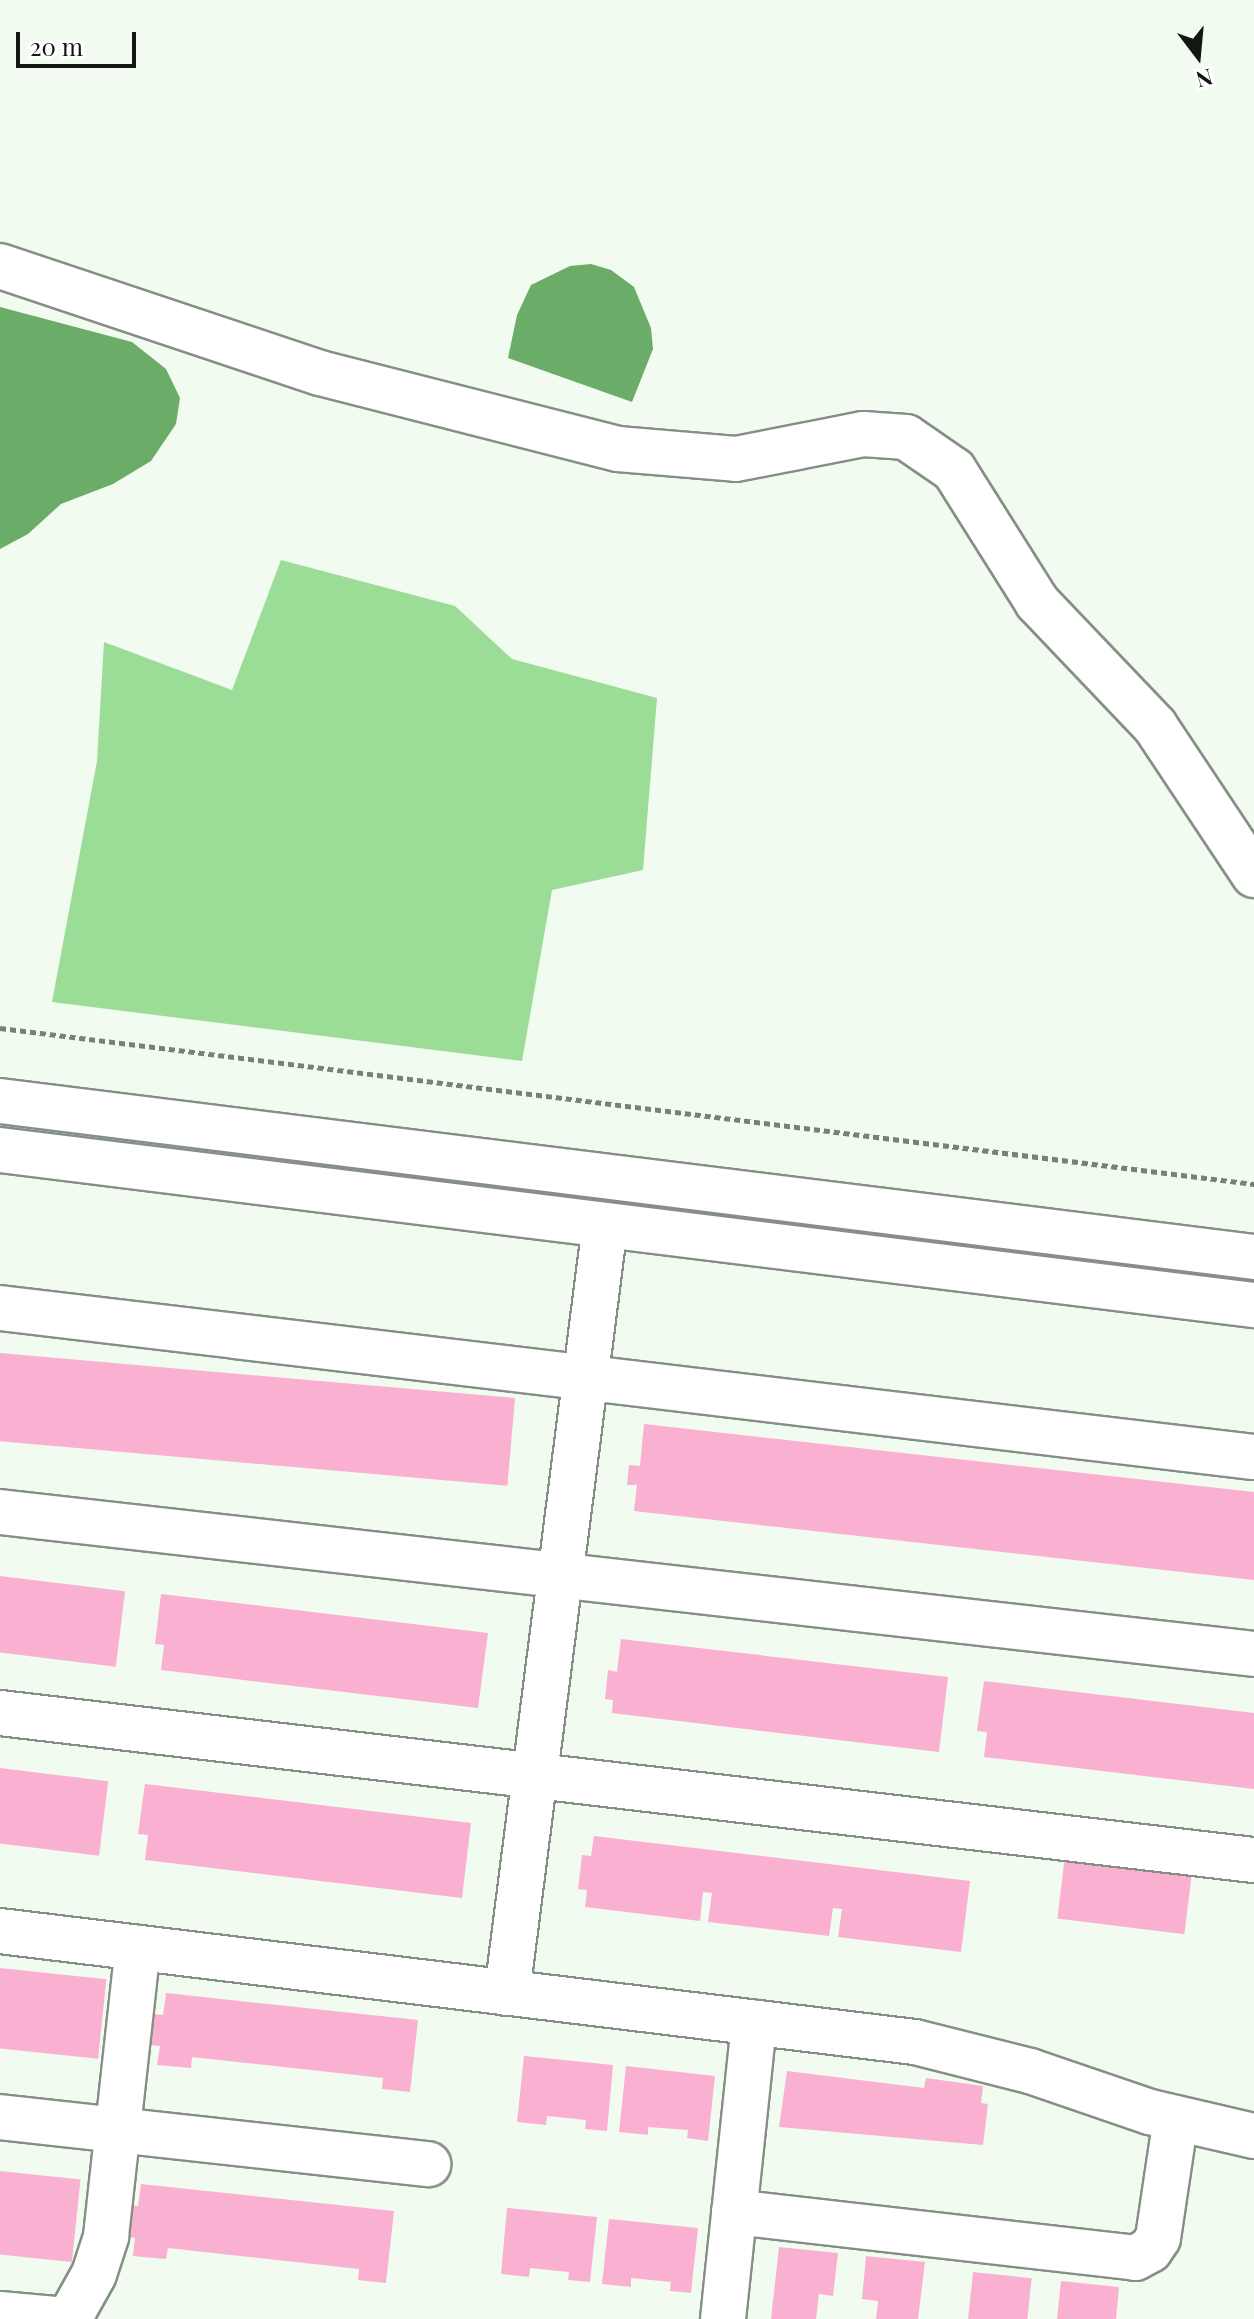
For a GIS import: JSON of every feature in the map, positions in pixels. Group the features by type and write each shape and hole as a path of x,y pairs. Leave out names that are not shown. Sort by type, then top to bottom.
{"main road":[{"path":"0,266 320,373 618,449 736,459 863,434 906,437 954,470 1037,602 1155,726 1254,875"},
{"path":"0,1101 1254,1257"},
{"path":"0,1150 1254,1305"},
{"path":"507,1993 605,1225"},
{"path":"0,1308 1254,1457"},
{"path":"0,1512 1254,1654"},
{"path":"0,1713 1254,1860"},
{"path":"0,1931 754,2023 973,2054 1176,2118 1254,2136"},
{"path":"69,2319 101,2255 138,1948"},
{"path":"723,2319 754,2023"},
{"path":"0,2117 428,2164"},
{"path":"734,2212 1135,2258 1150,2250 1158,2238 1176,2118"},
{"path":"0,2314 55,2319"}],"path":[{"path":"0,1028 1254,1184"}],"shaded area":[{"path":"591,264 611,270 634,287 651,328 653,349 632,402 508,358 517,315 531,285 570,266"},
{"path":"0,307 132,342 166,369 180,398 176,424 151,461 113,484 61,504 28,534 0,549"},
{"path":"281,560 455,606 512,659 657,698 643,870 552,890 522,1061 52,1002 97,761 104,642 232,690"}],"building":[{"path":"0,1353 515,1398 507,1486 0,1441"},
{"path":"644,1424 1254,1492 1254,1580 634,1511 637,1485 627,1485 629,1465 640,1466"},
{"path":"0,1576 125,1591 116,1667 0,1653"},
{"path":"161,1594 488,1633 478,1708 161,1670 164,1645 155,1644"},
{"path":"621,1639 948,1677 939,1752 612,1713 613,1700 605,1699 608,1670 617,1672"},
{"path":"984,1681 1254,1713 1254,1789 984,1757 987,1732 977,1731"},
{"path":"0,1768 108,1781 99,1856 0,1844"},
{"path":"145,1784 471,1823 462,1898 145,1860 148,1835 138,1834"},
{"path":"594,1836 970,1881 961,1952 838,1937 842,1909 833,1908 829,1936 708,1922 712,1893 703,1892 700,1921 585,1907 587,1890 578,1889 582,1855 591,1856"},
{"path":"1065,1856 1192,1872 1184,1934 1057,1919"},
{"path":"0,1968 106,1979 98,2059 0,2048"},
{"path":"166,1993 418,2020 410,2092 382,2089 383,2078 192,2057 191,2068 157,2065 160,2046 150,2045 153,2014 163,2015"},
{"path":"524,2056 613,2065 607,2131 585,2129 586,2120 547,2116 546,2125 517,2122"},
{"path":"626,2066 715,2076 708,2141 687,2138 688,2130 648,2127 648,2135 619,2132"},
{"path":"787,2071 924,2088 926,2078 983,2086 981,2103 988,2104 983,2145 779,2127"},
{"path":"0,2171 81,2179 72,2262 0,2254"},
{"path":"141,2184 394,2211 386,2283 358,2280 359,2269 168,2248 166,2259 133,2256 135,2238 125,2236 129,2205 138,2206"},
{"path":"507,2208 597,2217 590,2282 568,2280 569,2272 530,2268 529,2277 501,2274"},
{"path":"609,2219 698,2228 691,2293 670,2291 671,2282 631,2278 631,2287 602,2284"},
{"path":"779,2247 838,2253 833,2296 819,2294 816,2319 771,2319"},
{"path":"866,2256 925,2262 918,2319 876,2319 878,2301 862,2299"},
{"path":"973,2272 1032,2278 1027,2319 968,2319"},
{"path":"1061,2281 1119,2287 1116,2319 1057,2319"}]}
